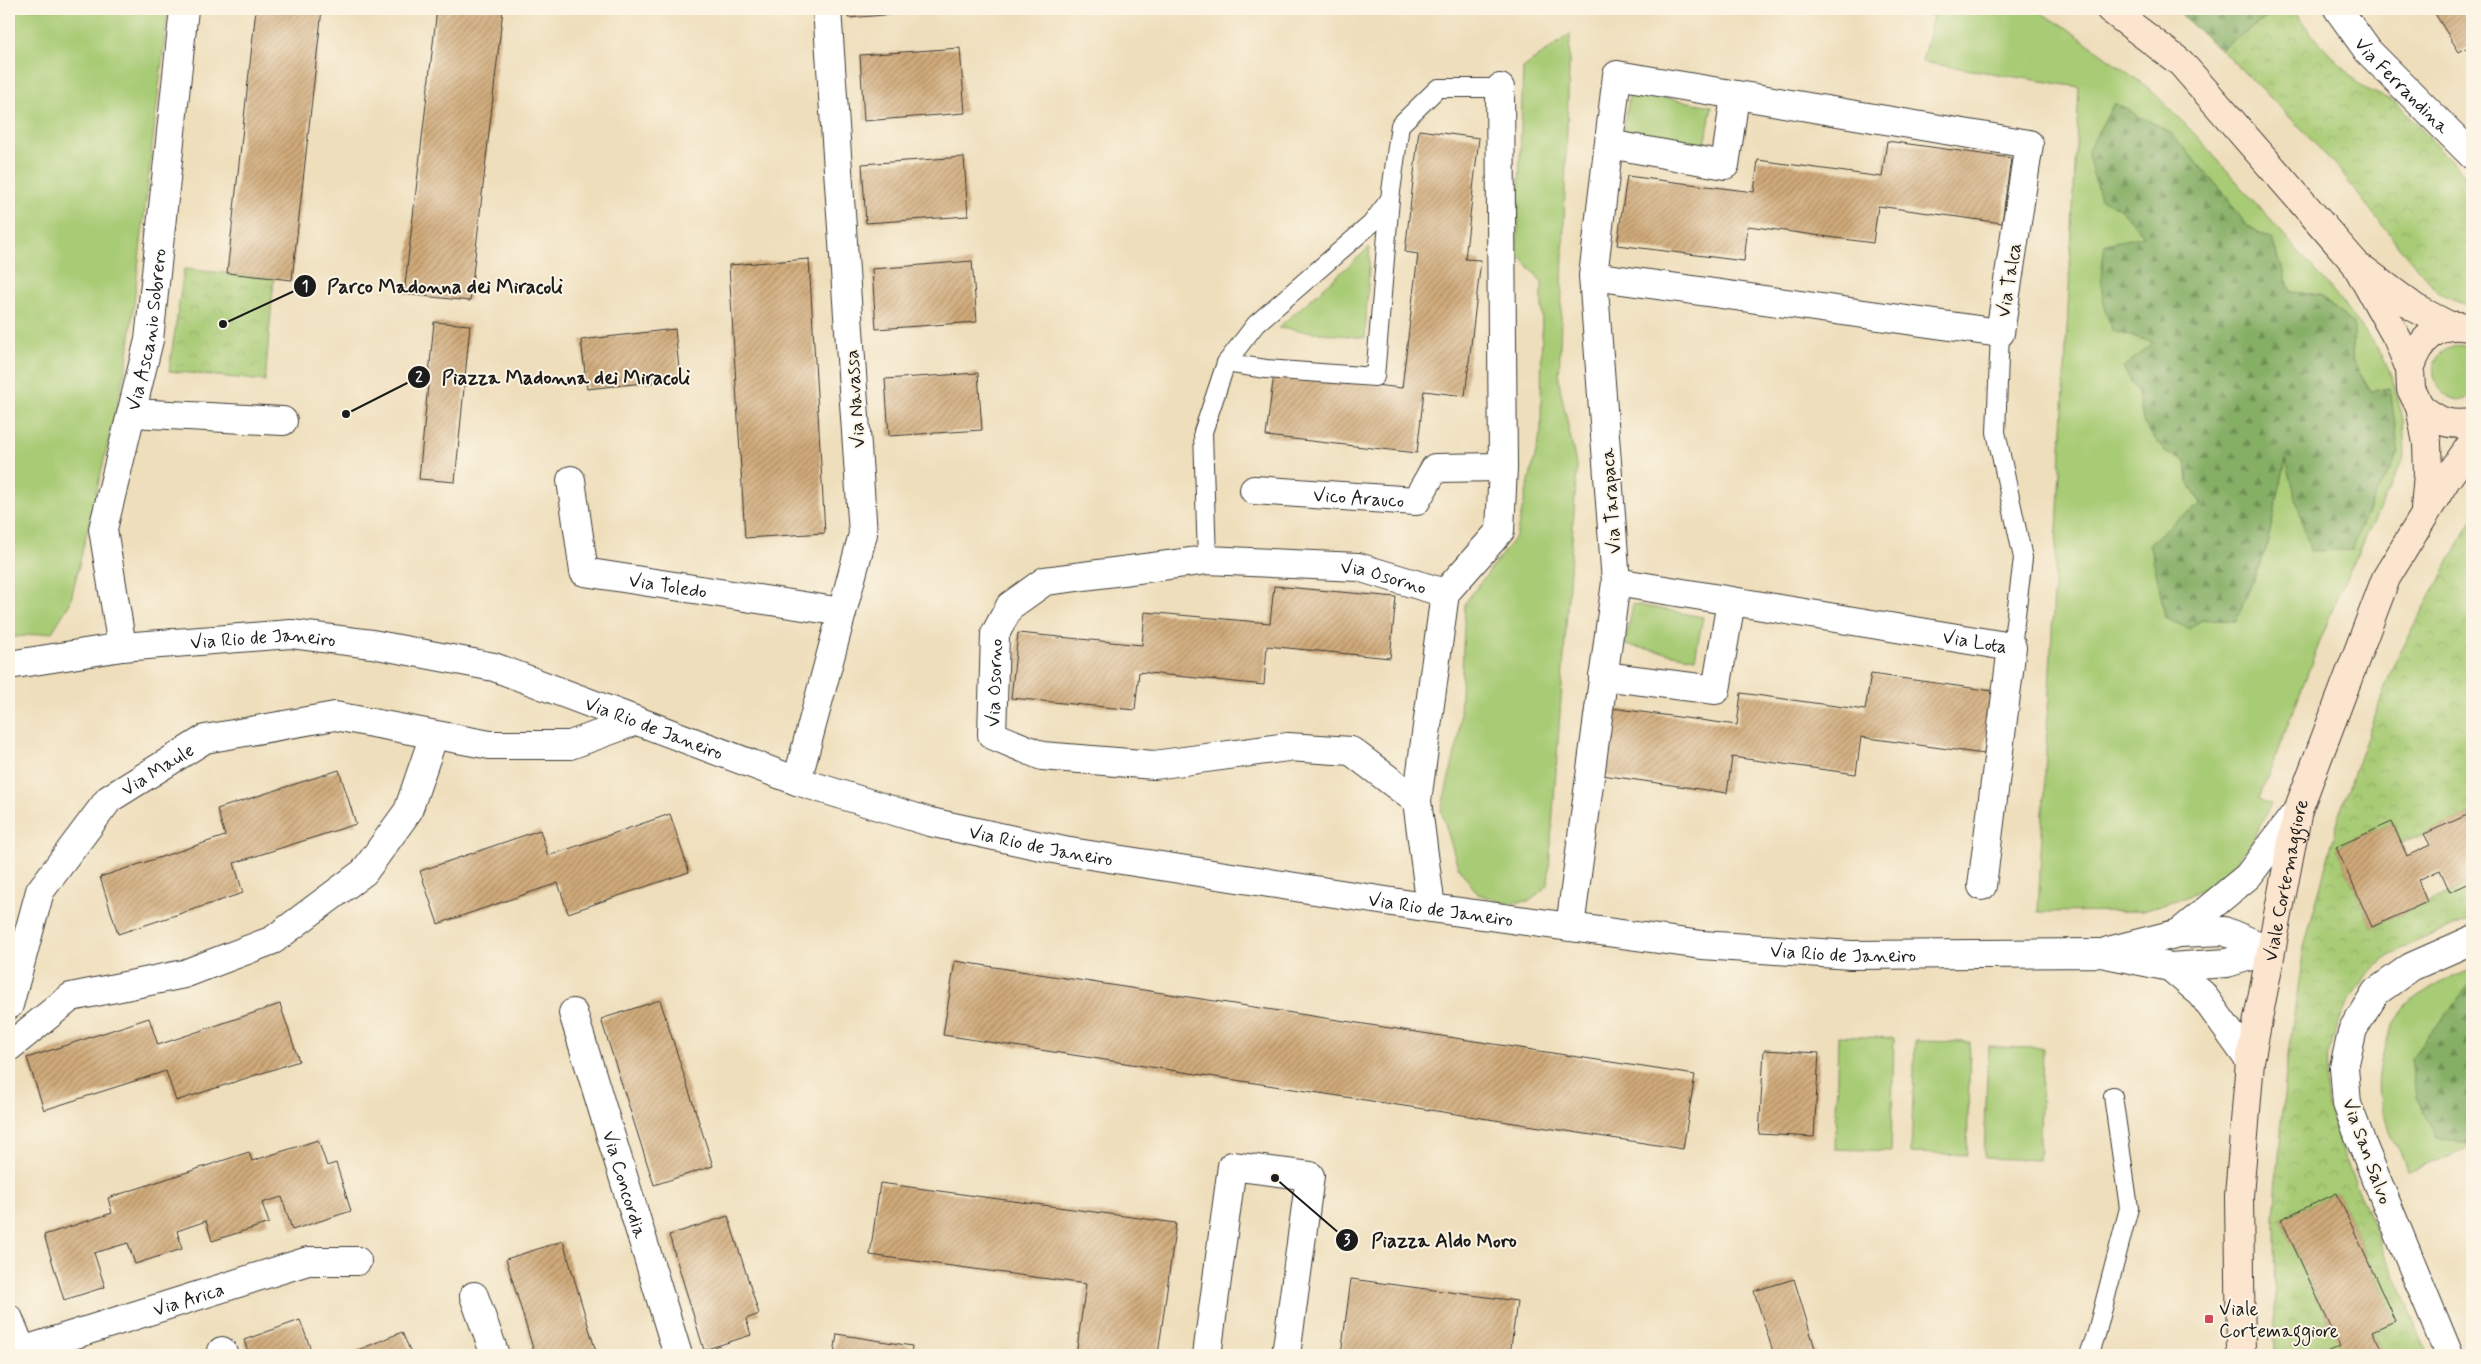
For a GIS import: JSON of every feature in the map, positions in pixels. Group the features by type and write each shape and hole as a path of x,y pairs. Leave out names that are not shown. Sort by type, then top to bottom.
{"street":[{"name":"Via Ascanio Sobrero","path":"122,647 103,529 149,340 184,9"},
{"name":"Via Navassa","path":"797,781 863,534 828,9"},
{"path":"2110,9 2181,63 2354,263 2398,338 2410,369 2411,389 2420,407 2427,443 2428,474 2424,516"},
{"name":"Via Ferrandina","path":"2338,9 2368,51 2472,155"},
{"name":"Via Talca","path":"1594,276 2000,333 2029,144 1735,96 1617,74"},
{"name":"Via Tarapaca","path":"1570,927 1616,582 1594,276 1617,74"},
{"path":"1431,908 1417,801 1446,593 1500,531 1503,467 1500,88"},
{"path":"1609,144 1725,165 1735,96"},
{"path":"2354,263 2415,308 2461,327"},
{"path":"2410,369 2417,350 2430,334 2461,327"},
{"path":"2420,407 2436,420 2456,425 2472,423"},
{"path":"132,413 283,421"},
{"name":"Viale Cortemaggiore","path":"2241,1355 2239,1196 2250,1061 2298,810 2386,578 2472,443"},
{"name":"Vico Arauco","path":"1254,490 1416,501 1435,468 1503,467"},
{"name":"Via Toledo","path":"571,480 584,572 842,612"},
{"name":"Via Osorno","path":"1417,801 1351,751 1288,747 1154,766 1042,756 992,735 994,634 1010,606 1045,581 1207,560 1358,567 1446,593"},
{"name":"Via Lota","path":"1616,582 2012,647 1982,886"},
{"path":"1603,676 1716,690 1731,601"},
{"name":"Via Rio de Janeiro","path":"9,665 122,647 291,634 372,644 494,667 797,781 930,822 1064,851 1431,908 1702,945 1851,955 2101,953"},
{"name":"Via Maule","path":"9,1005 40,891 109,799 204,739 335,716 490,745 570,745 636,721"},
{"path":"9,1047 71,997 184,974 272,940 364,872 408,811 434,735"},
{"path":"2179,933 2248,876 2298,810"},
{"path":"2101,953 2179,933 2224,931 2270,950"},
{"name":"Via San Salvo","path":"2449,1355 2362,1144 2348,1104 2344,1067 2353,1029 2376,992 2411,967 2472,940"},
{"path":"2101,953 2170,968 2227,963 2270,950"},
{"path":"2170,968 2202,994 2250,1061"},
{"name":"Via Concordia","path":"573,1013 678,1355"},
{"path":"1206,1355 1232,1166 1310,1176 1286,1355"},
{"name":"Via Arica","path":"9,1318 15,1353 308,1261 357,1261"},
{"path":"474,1296 495,1355"}],"lane":[{"path":"1226,363 1266,369 1375,378 1390,199 1400,125 1438,88 1500,88"},
{"path":"1207,560 1203,432 1226,363 1256,324 1371,224 1390,199"},
{"path":"2000,333 1996,432 2024,558 2012,647"},
{"path":"2088,1355 2096,1335 2129,1208 2113,1096"}],"green space":[{"path":"9,9 168,9 127,363 70,603 52,632 9,638"},
{"path":"1923,9 2034,9 2067,28 2151,90 2193,132 2329,286 2382,354 2394,384 2403,419 2405,456 2338,595 2259,799 2271,804 2251,843 2223,878 2186,897 2142,911 2038,912 2079,87 1922,62 1933,16 1920,12","holes":["2223,192 2245,224 2272,240 2291,292 2320,295 2354,325 2352,360 2371,391 2389,388 2370,506 2352,549 2286,459 2266,549 2236,621 2165,618 2159,584 2175,521 2202,505 2188,482 2186,459 2166,453 2144,424 2137,391 2124,368 2153,342 2113,331 2145,237 2120,208"]},
{"path":"2174,9 2280,9 2220,49"},
{"path":"2280,9 2293,9 2310,32 2360,86 2397,103 2472,183 2472,307 2439,293 2399,247 2337,167 2278,105 2220,49"},
{"path":"1570,34 1559,382 1577,469 1548,885 1530,901 1505,903 1478,894 1458,867 1441,810 1459,737 1465,603 1516,536 1541,431 1542,282 1517,253 1523,68"},
{"path":"1630,92 1712,106 1705,145 1623,130"},
{"path":"2114,103 2170,132 2223,192 2245,224 2272,240 2291,292 2320,295 2354,325 2352,360 2371,391 2390,388 2399,453 2370,506 2352,550 2310,551 2286,460 2266,549 2236,621 2203,619 2189,629 2165,618 2149,544 2175,521 2202,504 2188,482 2186,460 2166,453 2144,424 2137,391 2123,368 2153,342 2113,331 2105,308 2102,268 2105,244 2144,236 2120,208 2100,199 2087,152"},
{"path":"1370,247 1365,338 1278,328"},
{"path":"184,269 274,278 265,381 169,371"},
{"path":"2458,345 2472,348 2472,396 2463,400 2447,396 2440,389 2434,372 2435,363 2440,354"},
{"path":"2472,519 2472,813 2402,844 2392,822 2336,847 2372,927 2472,882 2472,919 2403,948 2371,971 2361,984 2344,1012 2337,1028 2326,1075 2328,1101 2340,1146 2428,1355 2384,1355 2372,1331 2395,1320 2337,1193 2281,1219 2340,1347 2322,1355 2275,1355 2274,1215 2287,1061 2304,947 2343,803 2393,666"},
{"path":"1633,604 1703,617 1695,658 1625,645"},
{"path":"2472,969 2472,1148 2408,1171 2389,1129 2380,1103 2378,1091 2384,1048 2395,1021 2411,1001 2433,987"},
{"path":"2472,981 2472,1146 2437,1137 2416,1097 2411,1058"},
{"path":"1838,1036 1894,1038 1891,1151 1835,1149"},
{"path":"1915,1041 1970,1042 1967,1155 1911,1153"},
{"path":"1988,1047 2043,1048 2039,1160 1984,1158"}],"building":[{"path":"256,9 322,9 292,280 227,273"},
{"path":"437,9 503,9 470,301 404,294"},
{"path":"848,9 946,9 946,10 848,18"},
{"path":"2432,9 2472,9 2472,54 2468,47 2459,52"},
{"path":"960,48 965,113 864,121 860,55"},
{"path":"1419,130 1479,138 1465,259 1481,260 1465,396 1424,391 1417,453 1266,436 1274,374 1402,388 1418,254 1405,252"},
{"path":"1887,141 2011,158 2002,223 1878,206 1873,243 1748,226 1744,261 1617,245 1627,176 1754,192 1758,160 1882,177"},
{"path":"964,157 968,216 866,223 862,164"},
{"path":"809,259 825,533 745,538 729,265"},
{"path":"972,261 977,322 876,329 872,269"},
{"path":"434,322 470,325 455,482 419,479"},
{"path":"675,329 680,379 587,389 581,340"},
{"path":"978,373 982,430 889,436 885,379"},
{"path":"1274,586 1396,597 1390,658 1267,646 1264,685 1139,672 1135,710 1011,698 1018,633 1142,645 1145,612 1270,623"},
{"path":"1871,674 1993,691 1984,754 1861,737 1856,774 1732,757 1727,793 1602,775 1612,708 1737,725 1741,693 1865,710"},
{"path":"339,770 356,824 234,863 243,893 118,934 100,877 225,836 217,809"},
{"path":"2472,813 2472,882 2450,892 2440,870 2418,880 2427,902 2372,927 2336,847 2392,822 2407,856 2430,845 2424,834"},
{"path":"670,814 689,872 568,913 558,883 438,924 420,871 540,830 548,856"},
{"path":"955,961 1695,1075 1683,1149 943,1035"},
{"path":"660,1000 713,1166 654,1185 601,1019"},
{"path":"280,1004 299,1061 176,1101 166,1071 44,1110 27,1058 149,1018 158,1045"},
{"path":"1764,1050 1819,1053 1814,1137 1759,1134"},
{"path":"318,1140 327,1166 336,1163 351,1211 292,1230 282,1197 262,1203 269,1223 212,1241 206,1221 177,1231 182,1249 135,1264 128,1243 94,1253 105,1287 64,1300 44,1235 112,1213 108,1198 249,1152 252,1161"},
{"path":"880,1183 1176,1223 1158,1355 1076,1355 1086,1284 870,1255"},
{"path":"2337,1193 2395,1321 2372,1331 2384,1355 2322,1355 2340,1347 2281,1219"},
{"path":"728,1216 759,1314 746,1319 751,1335 704,1350 669,1235"},
{"path":"563,1241 597,1355 535,1355 506,1259"},
{"path":"1351,1279 1517,1301 1510,1355 1341,1355"},
{"path":"1794,1279 1817,1355 1774,1355 1754,1291"},
{"path":"300,1320 313,1355 249,1355 244,1340"},
{"path":"402,1332 412,1355 346,1355"},
{"path":"837,1334 912,1346 911,1355 834,1355"},
{"path":"1593,1352 1607,1354 1607,1355 1593,1355"}],"place":[{"name":"Parco Madonna dei Miracoli","path":"223,324"},
{"name":"Piazza Madonna dei Miracoli","path":"346,414"},
{"name":"Piazza Aldo Moro","path":"1275,1178"},
{"name":"Viale Cortemaggiore","path":"2209,1319"}]}
